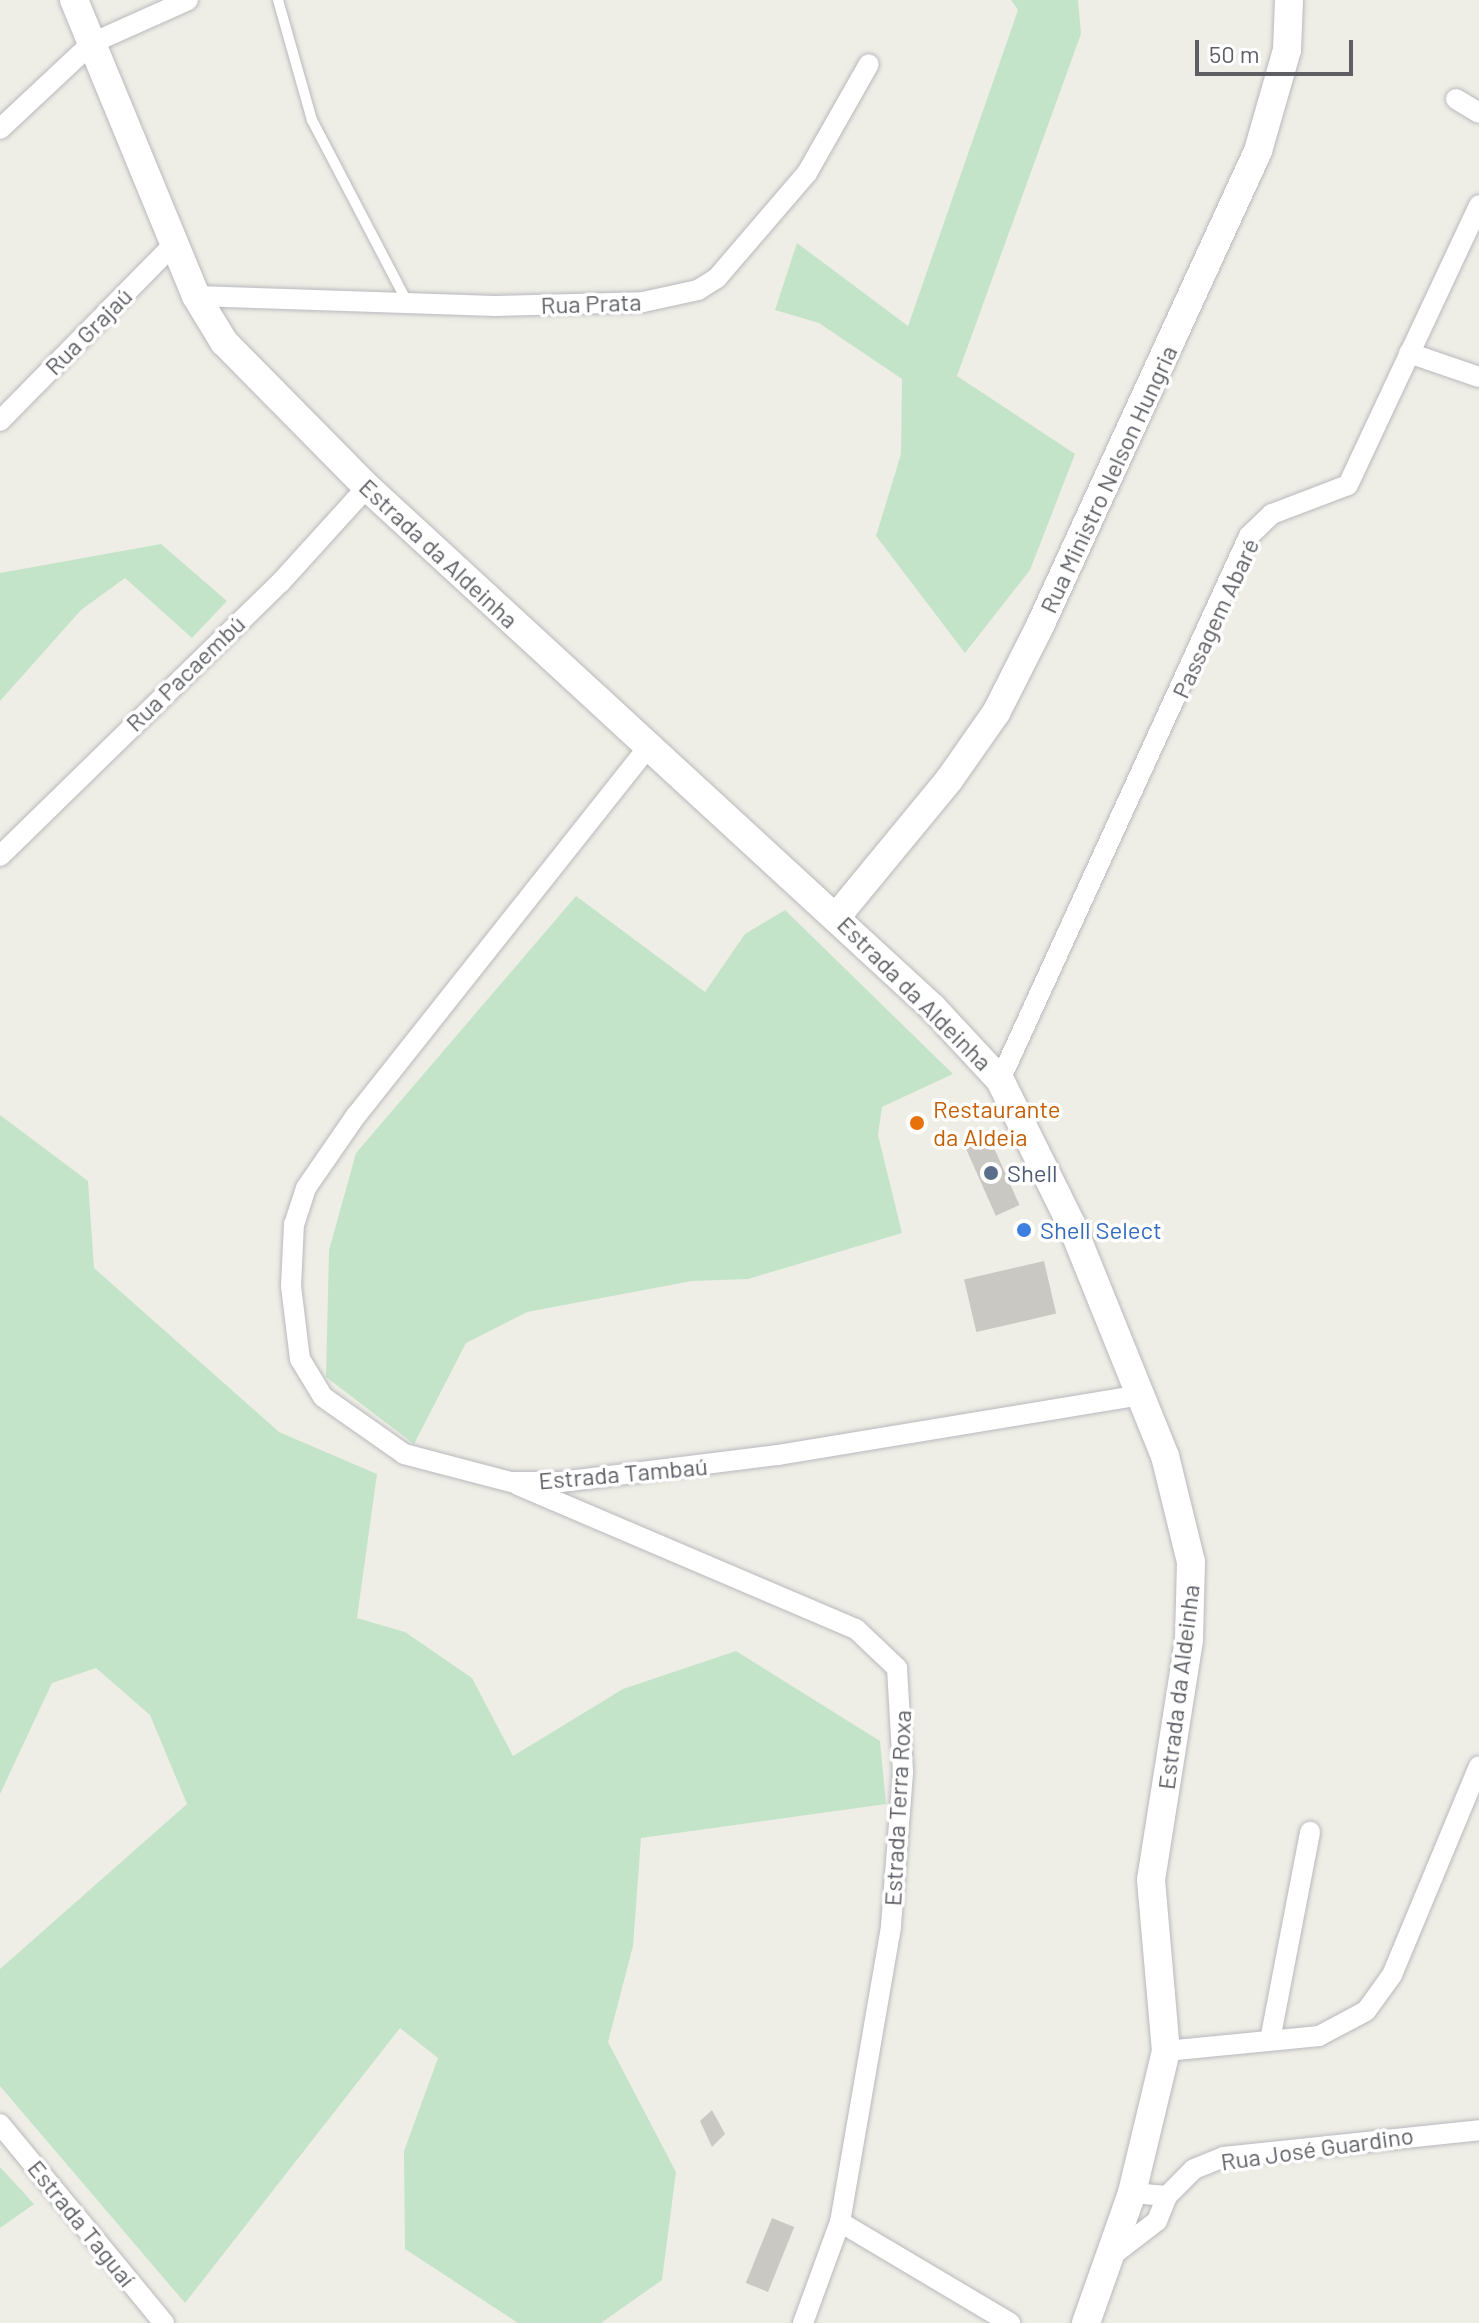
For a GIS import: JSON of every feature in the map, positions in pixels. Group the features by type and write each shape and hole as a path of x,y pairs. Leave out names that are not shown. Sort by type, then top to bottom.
{"street":[{"name":"Estrada da Aldeinha","path":"74,0 196,296 248,371 367,487 838,915 1000,1080 1072,1226 1141,1395 1191,1562 1189,1640 1151,1880 1166,2051 1132,2193 1086,2323"},
{"path":"0,129 92,43 188,0"},
{"name":"Rua Ministro Nelson Hungria","path":"838,915 949,780 996,713 1039,628 1258,151 1287,50 1289,0"},
{"name":"Rua Prata","path":"196,296 405,298 556,304 643,302 698,290 717,278 807,173 869,64"},
{"path":"1456,99 1479,113"},
{"name":"Passagem Abaré","path":"1000,1080 1249,536 1272,514 1348,485 1479,205"},
{"name":"Rua Grajaú","path":"0,421 176,242"},
{"path":"1409,353 1479,377"},
{"name":"Rua Pacaembú","path":"0,856 280,583 367,487"},
{"name":"Estrada Tambaú","path":"649,746 324,1157 294,1224 291,1286 300,1359 323,1397 404,1454 511,1482 621,1478 1141,1395"},
{"name":"Estrada Terra Roxa","path":"511,1482 856,1629 897,1668 903,1773 891,1927 840,2222 803,2323"},
{"path":"1166,2051 1271,2035 1346,2028 1383,1992 1479,1766"},
{"path":"1271,2035 1310,1832"},
{"name":"Estrada Taguaí","path":"0,2124 164,2323"},
{"name":"Rua José Guardino","path":"1110,2257 1157,2221 1167,2196 1194,2169 1224,2157 1479,2130"},
{"path":"1132,2193 1167,2196"},
{"path":"840,2222 1010,2323"}],"lane":[{"path":"278,0 312,120 405,298"}],"green space":[{"path":"1011,0 1078,0 1081,34 957,376 1075,454 1030,570 965,653 876,536 901,454 902,379 819,323 775,310 797,243 908,326 1018,10"},
{"path":"161,544 227,601 192,638 125,578 81,610 0,701 0,573"},
{"path":"576,896 705,992 745,934 785,910 953,1074 882,1107 878,1135 902,1233 748,1279 692,1281 527,1312 466,1343 414,1444 326,1377 329,1250 356,1153"},
{"path":"0,1115 88,1181 94,1268 279,1432 377,1474 357,1618 405,1632 472,1678 513,1756 623,1689 736,1651 880,1741 886,1804 641,1838 633,1946 608,2042 676,2172 662,2280 601,2323 518,2323 405,2249 404,2151 438,2058 400,2028 185,2303 0,2086 0,1969 187,1804 150,1715 96,1668 52,1683 0,1794"},
{"path":"0,2167 34,2204 0,2228"}],"building":[{"name":"Shell","path":"987,1132 1020,1205 996,1216 963,1143"},
{"path":"1044,1261 1056,1314 976,1332 964,1279"},
{"path":"712,2110 725,2134 712,2147 700,2121"},
{"path":"772,2218 794,2227 768,2292 746,2283"}],"place":[{"name":"Restaurante da Aldeia","path":"917,1123"},
{"name":"Shell","path":"991,1173"},
{"name":"Shell Select","path":"1024,1230"}]}
